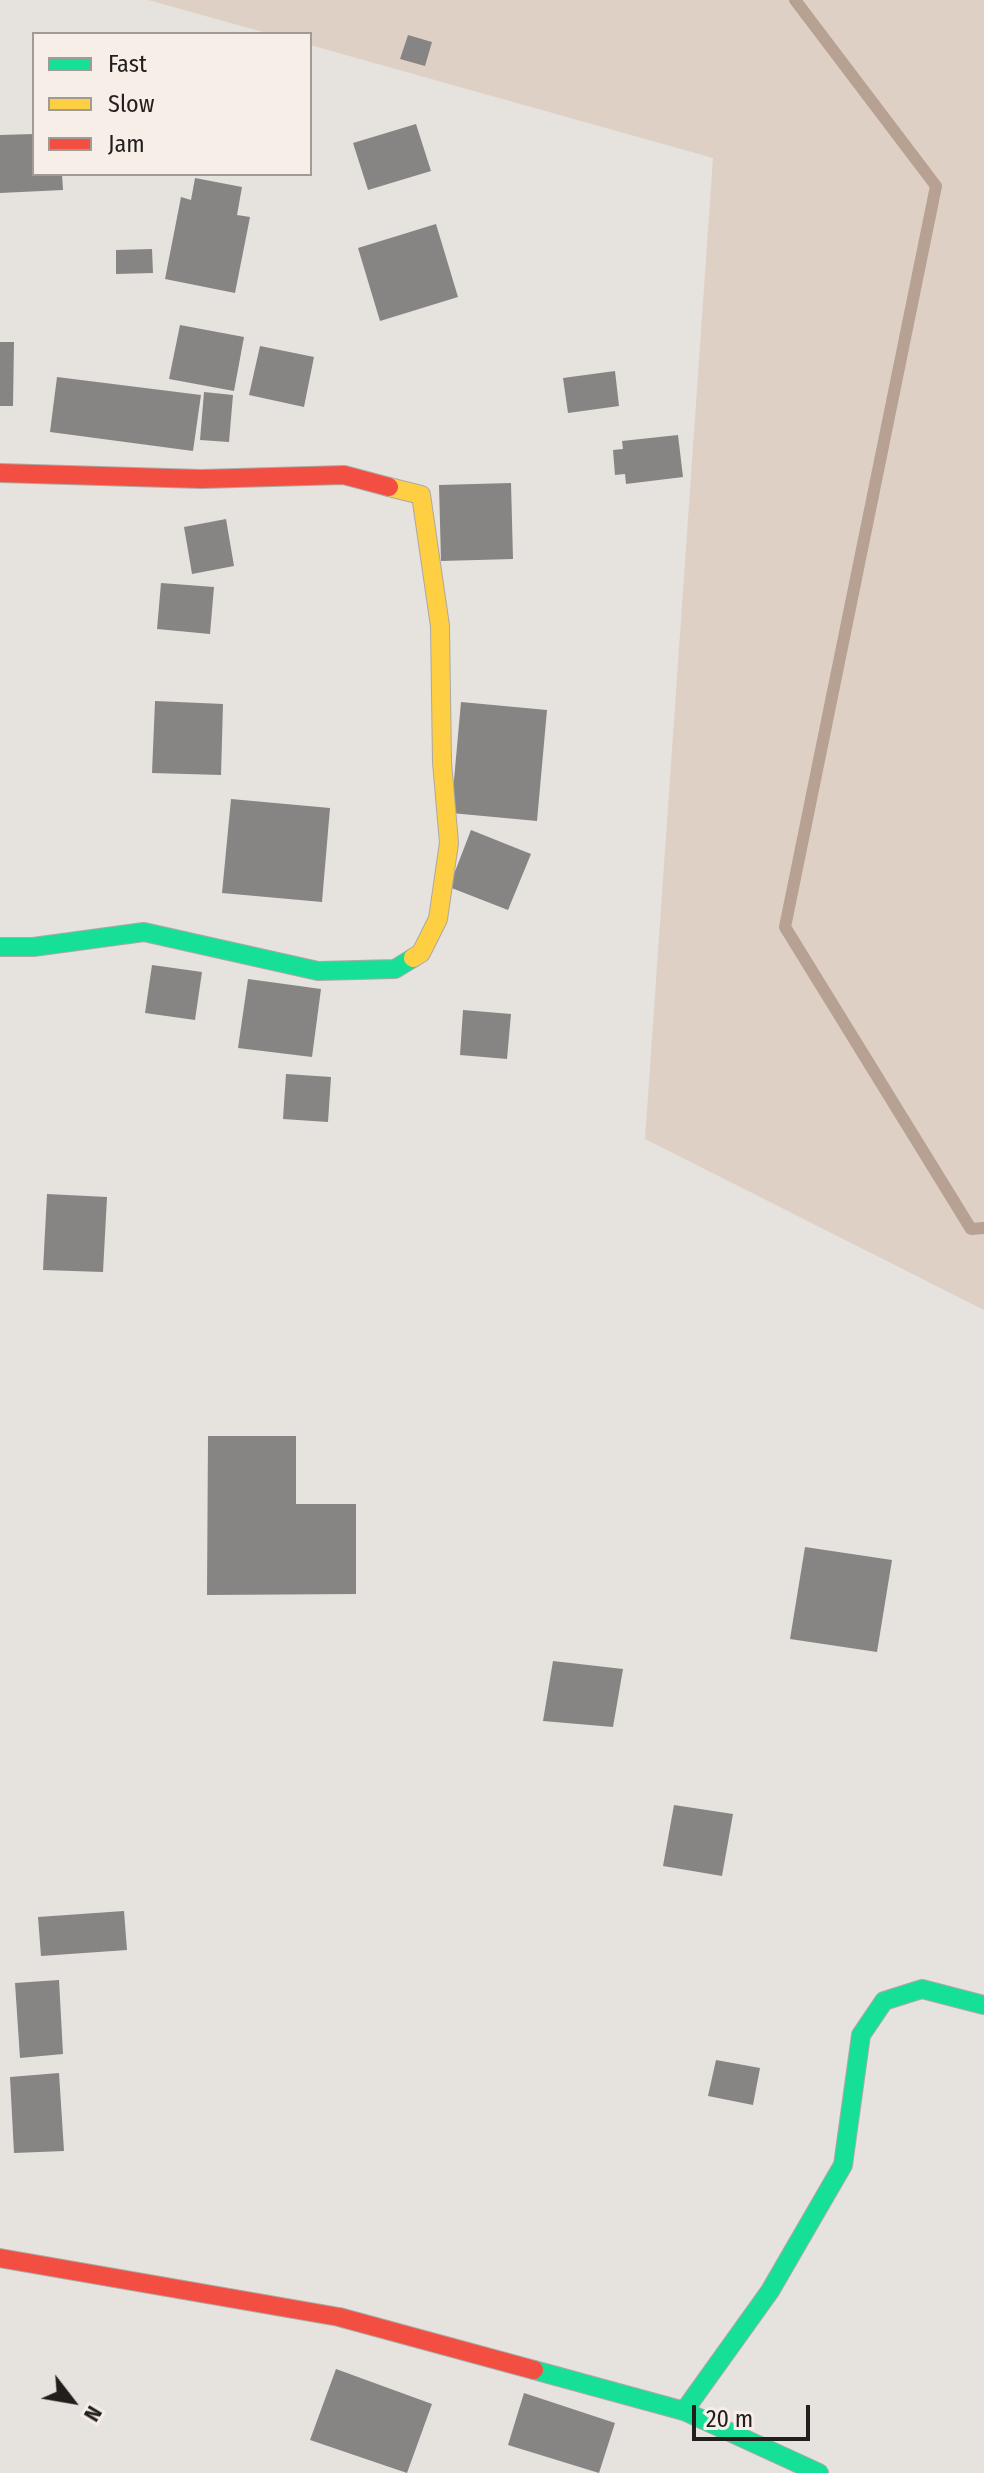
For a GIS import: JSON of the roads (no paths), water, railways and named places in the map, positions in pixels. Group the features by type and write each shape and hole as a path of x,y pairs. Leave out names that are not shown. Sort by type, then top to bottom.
{"street":[{"path":"0,473 201,479 344,475 421,495 440,626 442,762 449,843 438,919 421,953 395,969 318,971 144,932 33,947 0,947"},
{"path":"684,2411 770,2291 843,2165 861,2035 884,2001 922,1989 984,2005"},
{"path":"0,2258 339,2317 684,2411 819,2473"}],"waterway":[{"path":"795,0 936,186 785,927 971,1229 984,1228"}]}
